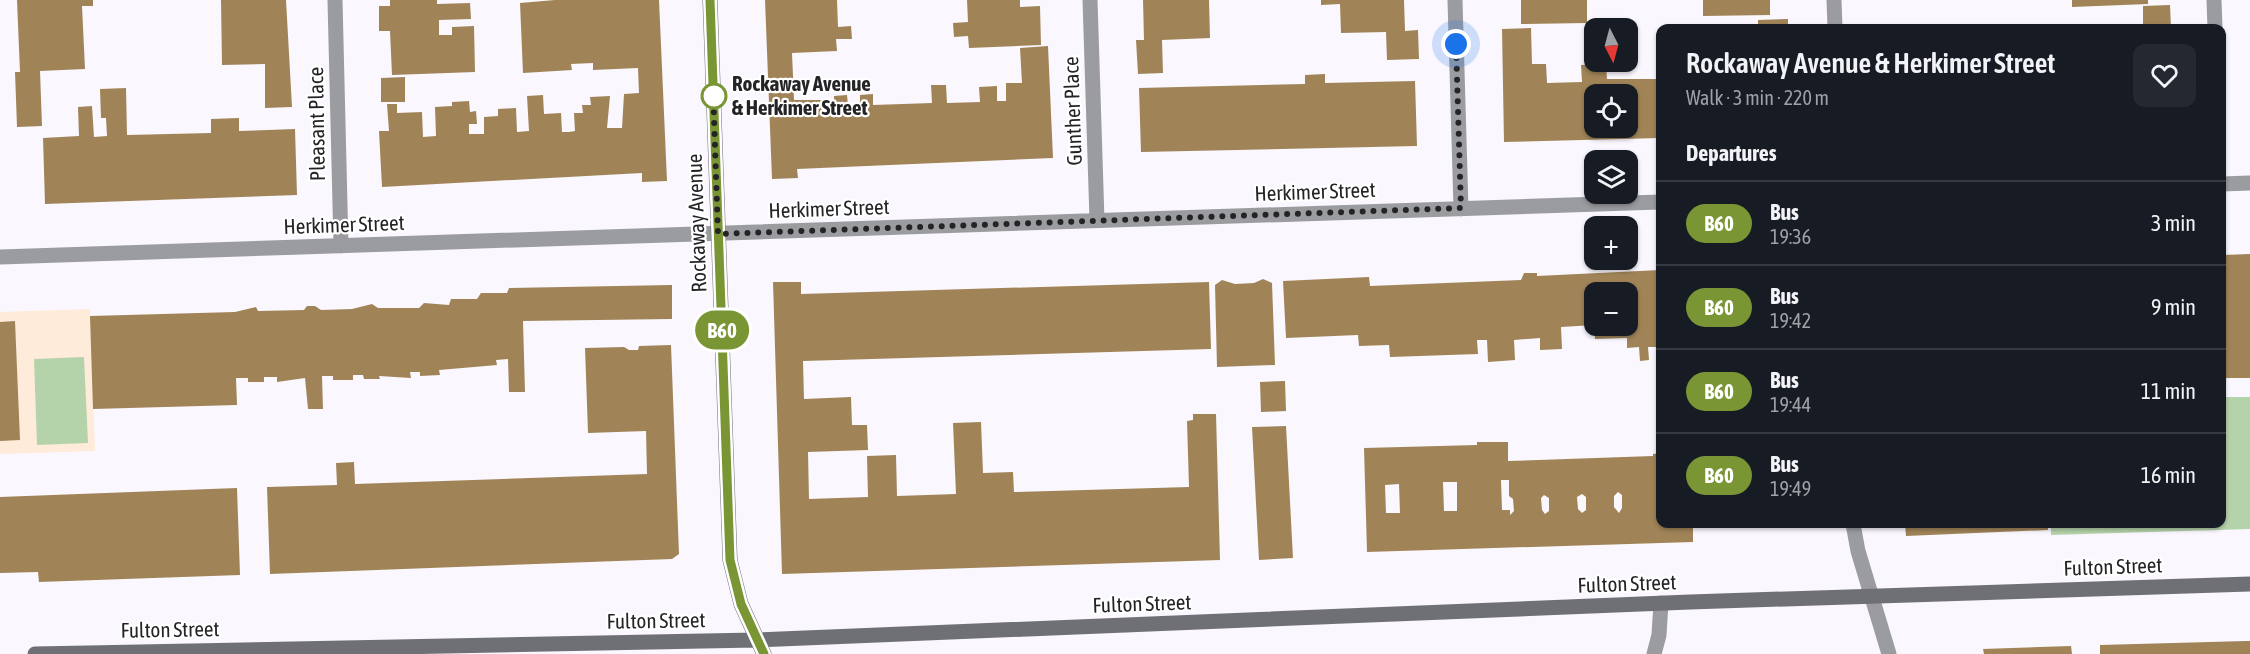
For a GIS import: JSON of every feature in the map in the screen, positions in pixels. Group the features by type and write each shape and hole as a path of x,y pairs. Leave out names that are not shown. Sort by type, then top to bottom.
{"main road":[{"name":"Rockaway Avenue","path":"710,0 730,560 741,604 760,647"},
{"name":"Fulton Street","path":"34,654 760,647 1661,603 2250,584"}],"street":[{"name":"Pleasant Place","path":"335,0 341,246"},
{"name":"Gunther Place","path":"1090,0 1097,220"},
{"path":"1455,0 1461,208"},
{"path":"1834,0 1835,24"},
{"path":"2214,0 2215,24"},
{"path":"2226,184 2250,183"},
{"name":"Herkimer Street","path":"0,257 1656,202"},
{"path":"1854,528 1870,597 1889,654"},
{"path":"1654,654 1659,635 1661,603"}],"shaded area":[{"path":"90,309 95,451 0,454 0,312"}],"green space":[{"path":"84,357 88,443 37,445 34,359"},
{"path":"2226,397 2250,397 2250,529 2051,535 2051,528 2226,528"}],"building":[{"path":"17,0 93,0 93,6 82,6 85,69 40,71 42,126 17,127 15,72 20,72"},
{"path":"221,0 286,0 292,107 265,108 265,64 222,65"},
{"path":"390,0 437,0 437,4 470,3 471,19 439,20 439,35 452,35 452,27 474,26 475,72 392,75 390,31 379,31 379,6 390,6"},
{"path":"555,0 659,0 667,181 642,182 642,173 382,187 379,131 389,131 387,104 397,104 397,113 422,112 423,137 436,136 435,107 452,106 452,102 469,101 470,112 476,111 477,124 469,124 469,134 484,134 484,117 498,116 498,109 516,108 517,132 529,131 527,96 543,95 544,114 561,113 562,132 569,132 575,131 574,113 583,113 582,105 591,105 590,97 610,96 607,128 622,128 624,94 639,93 638,68 593,70 593,63 571,64 572,70 523,73 520,3"},
{"path":"765,0 837,0 838,27 851,26 852,39 836,39 837,51 792,53 794,100 824,100 824,107 834,107 834,96 847,95 848,105 860,105 860,95 873,94 873,105 932,103 931,85 946,85 947,103 980,102 979,87 997,86 997,101 1006,101 1006,83 1022,83 1020,48 1048,46 1053,158 797,169 798,178 772,179"},
{"path":"967,0 1020,0 1020,7 1040,6 1041,45 969,48 968,36 954,37 953,23 968,22"},
{"path":"1143,0 1209,0 1210,38 1162,40 1163,73 1138,74 1136,40 1144,40"},
{"path":"1321,0 1404,0 1405,31 1418,30 1419,59 1387,60 1386,32 1341,33 1340,4 1321,5"},
{"path":"1521,0 1587,0 1587,18 1584,18 1584,23 1521,24"},
{"path":"1703,0 1770,0 1770,15 1703,16"},
{"path":"2072,0 2148,0 2148,4 2072,7"},
{"path":"2170,5 2171,24 2143,24 2143,6"},
{"path":"1788,19 1788,24 1758,24 1758,20"},
{"path":"1531,28 1532,64 1546,64 1547,83 1582,82 1581,65 1584,65 1584,72 1607,72 1607,79 1656,79 1656,138 1504,142 1502,29"},
{"path":"1325,74 1325,83 1415,81 1417,146 1141,152 1139,88 1305,84 1305,75"},
{"path":"405,77 405,102 381,102 381,78"},
{"path":"126,88 127,135 211,133 211,119 239,118 239,131 295,129 297,195 45,204 43,138 79,136 78,107 92,106 94,137 107,136 106,118 101,118 100,89"},
{"path":"2250,254 2250,378 2226,378 2226,255"},
{"path":"1656,270 1656,347 1648,347 1649,360 1640,361 1639,347 1627,348 1627,338 1595,339 1595,336 1638,336 1638,282 1584,282 1584,326 1561,327 1562,349 1540,350 1540,338 1514,340 1515,360 1488,362 1487,340 1477,340 1478,354 1390,357 1389,345 1359,346 1358,335 1286,338 1283,281 1369,277 1370,286 1521,280 1524,273 1537,273 1537,276"},
{"path":"1263,279 1272,283 1275,365 1217,367 1215,285 1222,280 1235,284 1254,283"},
{"path":"773,282 801,282 801,294 1209,282 1211,349 803,361 804,399 851,397 852,425 867,425 868,450 808,452 809,499 868,497 867,456 896,455 897,496 956,494 953,423 981,422 983,473 1013,472 1014,492 1189,487 1187,421 1193,420 1193,414 1216,414 1220,560 782,574"},
{"path":"672,285 672,319 523,321 525,392 509,392 508,359 496,360 497,365 439,370 440,375 420,376 420,372 410,372 411,378 379,376 380,379 364,379 363,375 353,375 353,380 333,380 333,376 322,376 323,409 308,409 305,378 277,382 277,377 264,377 264,382 248,382 248,378 236,378 237,405 93,409 90,316 235,312 256,307 258,311 304,310 307,306 315,306 321,310 352,309 372,304 378,308 419,308 424,303 449,305 451,299 477,299 481,293 507,293 509,288"},
{"path":"15,321 20,440 0,441 0,322"},
{"path":"671,345 679,554 672,559 270,574 267,487 337,485 336,463 354,462 355,484 647,474 646,431 588,433 585,348 624,347 629,350 638,350 639,346"},
{"path":"1285,381 1286,411 1261,412 1260,382"},
{"path":"1286,426 1293,558 1259,560 1252,427"},
{"path":"1508,442 1508,461 1653,456 1656,454 1656,528 1693,528 1693,542 1367,552 1364,448","holes":["1501,480 1509,480 1509,496 1513,499 1514,511 1510,515 1510,510 1502,510","1443,482 1457,482 1457,511 1444,511","1399,484 1400,513 1386,513 1385,485","1618,492 1622,495 1622,508 1619,513 1614,507 1614,496","1582,494 1586,497 1586,510 1582,513 1578,509 1577,497","1544,495 1549,498 1549,511 1545,514 1542,510 1541,498"]},
{"path":"237,488 240,575 39,582 38,572 0,573 0,497"},
{"path":"1905,528 2048,528 2048,530 1906,536"},
{"path":"2250,641 2250,654 2100,654 2100,645"},
{"path":"2071,646 2072,654 1984,654 1983,649"}],"bus line":[{"name":"B60","path":"710,0 730,560 741,604 764,654"}],"place":[{"name":"Rockaway Avenue & Herkimer Street","path":"714,96"}],"route":[{"path":"714,96 713,88 718,234 1461,208 1456,44"}]}
